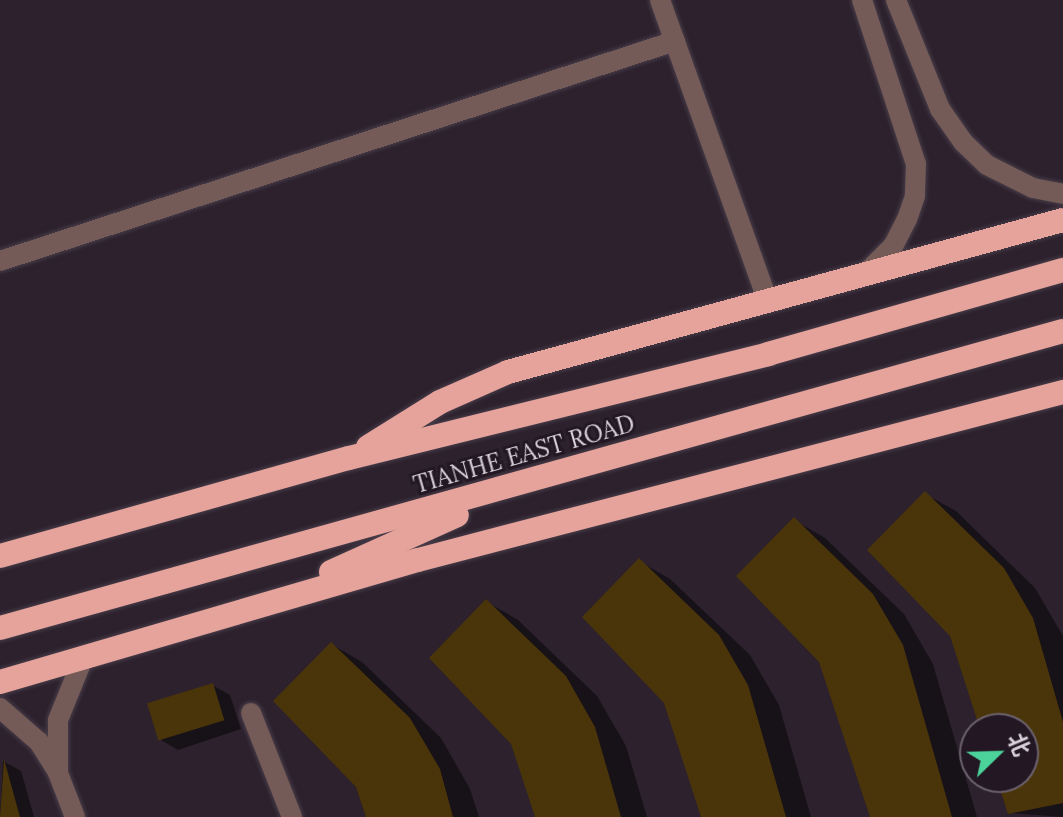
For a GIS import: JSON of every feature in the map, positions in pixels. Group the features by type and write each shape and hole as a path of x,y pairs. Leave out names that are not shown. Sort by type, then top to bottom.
{"highway":[{"path":"349,458 440,402 508,372 1063,220"},
{"name":"TIANHE EAST ROAD","path":"0,556 349,458 545,413 1063,270"},
{"name":"TIANHE EAST ROAD","path":"0,628 1063,331"},
{"path":"0,682 255,606 1061,399"},
{"path":"255,606 532,481"}],"street":[{"path":"660,0 767,299"},
{"path":"862,0 916,164 915,196 907,219 893,246 868,271"},
{"path":"896,0 940,109 963,142 987,165 1033,188 1063,194"},
{"path":"0,261 675,41"},
{"path":"58,773 58,720 84,656"},
{"path":"0,708 24,725 58,773 75,817"},
{"path":"251,713 292,817"}],"building":[{"path":"925,491 1004,568 1033,618 1063,722 1063,803 1008,814 1001,793 1039,793 1039,713 975,713 950,636 867,550"},
{"path":"794,517 873,594 903,645 952,817 870,817 819,662 736,576"},
{"path":"639,558 719,635 748,685 786,817 701,817 664,703 582,617"},
{"path":"486,599 566,676 595,727 621,817 535,817 511,744 429,658"},
{"path":"331,642 410,718 440,769 453,817 366,817 356,787 273,701"},
{"path":"213,683 224,720 158,740 147,703"},
{"path":"4,759 20,817 0,817"}]}
